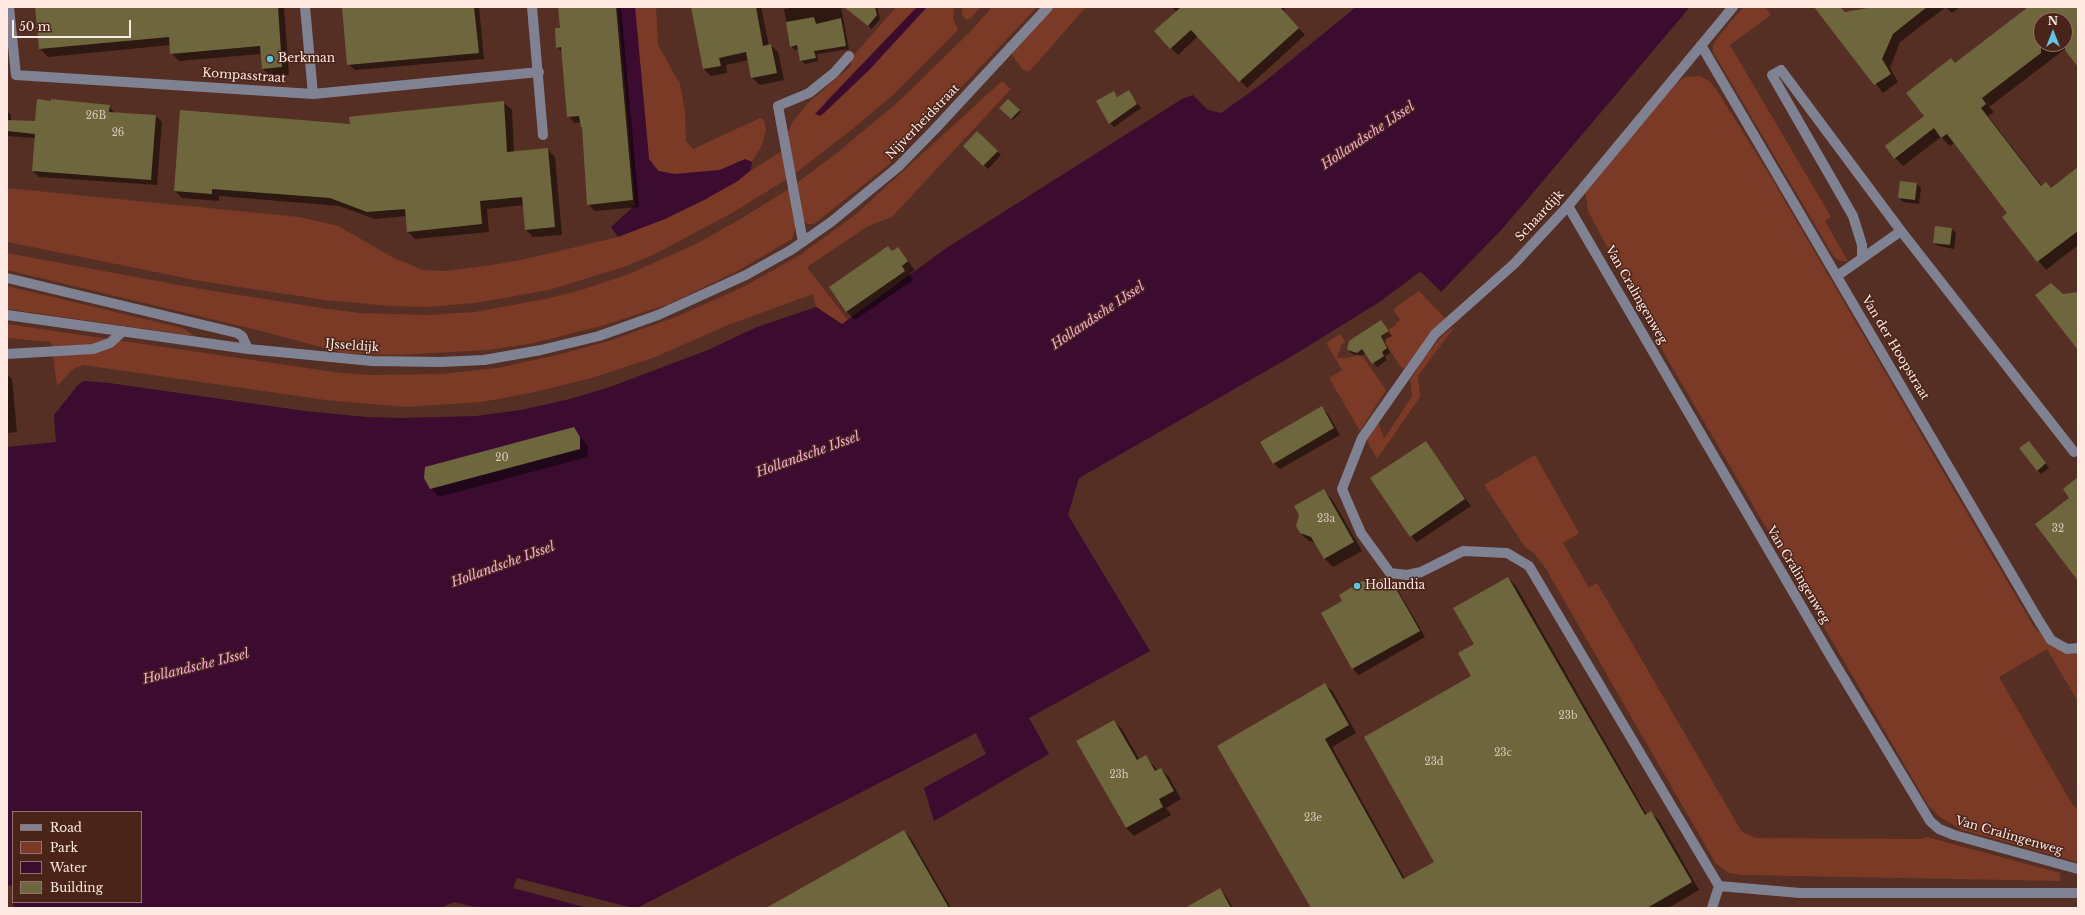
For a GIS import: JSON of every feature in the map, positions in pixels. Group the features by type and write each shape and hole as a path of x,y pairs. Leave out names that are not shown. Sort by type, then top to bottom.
{"street":[{"name":"Kompasstraat","path":"9,7 16,75 313,94 539,72"},
{"path":"305,7 313,94"},
{"path":"532,7 539,72 543,135"},
{"name":"Nijverheidstraat","path":"689,303 746,275 803,242 866,195 898,167 936,130 1048,7"},
{"name":"Schaardijk","path":"1719,886 1529,566 1507,553 1463,551 1421,572 1407,575 1390,573 1361,533 1342,489 1362,438 1435,334 1514,264 1568,206 1733,7"},
{"name":"Van der Hoopstraat","path":"1701,45 2051,640 2067,649 2078,648"},
{"path":"803,242 778,106 809,93 834,73 849,56"},
{"path":"1862,258 1862,244 1853,216 1772,75 1781,70 1901,230 2074,452"},
{"name":"Van Cralingenweg","path":"1568,206 1831,657 1930,821 1939,829 1954,834 2078,869"},
{"path":"1837,276 1901,230"},
{"path":"7,278 237,333 242,336 248,349"},
{"name":"IJsseldijk","path":"7,314 248,349 372,361 440,362 484,360 540,350 599,336 689,303"},
{"path":"7,354 92,349 110,343 123,331"},
{"path":"1712,908 1719,886 1800,893 2078,893"}],"green space":[{"path":"635,7 656,7 658,45 680,84 685,111 686,141 693,149 760,118 764,120 766,130 762,145 752,162 745,159 720,170 675,174 659,171 649,159"},
{"path":"896,7 917,7 825,102 824,113 869,70 927,7 954,7 953,18 958,30 892,96 793,175 788,131 793,121 808,103 852,65 849,61"},
{"path":"962,7 981,7 971,18 966,20 962,14"},
{"path":"992,7 1037,7 887,166 814,224 808,224 804,220 795,184 833,156 897,103 969,33"},
{"path":"1053,7 1086,7 1029,72 1023,70 1011,53"},
{"path":"1743,7 1765,7 1771,15 1730,45 1831,217 1825,221 1848,261 1840,261 1834,257 1713,52 1713,45 1718,37"},
{"path":"1700,76 1708,80 1716,89 1768,172 2034,627 2047,641 2078,653 2078,702 2047,649 1999,677 2072,804 2078,809 2078,862 1962,830 1940,817 1928,805 1665,355 1588,211 1585,190 1677,82 1685,77"},
{"path":"1002,81 1011,89 892,217 868,226 807,267 848,320 842,324 816,307 813,294 728,325 653,358 592,378 530,393 482,402 405,407 325,400 83,365 73,369 57,386 51,342 7,338 7,324 341,373 369,375 442,374 498,368 561,354 609,341 678,316 743,287 800,255 855,215"},
{"path":"782,151 787,179 732,213 657,253 627,266 549,290 475,303 429,307 390,306 325,300 200,281 7,242 7,188 299,217 338,226 394,258 423,270 444,271 521,260 618,237 704,200"},
{"path":"789,189 796,227 792,239 736,272 669,304 605,325 529,344 488,350 400,355 343,353 261,331 7,270 7,253 195,288 328,309 360,313 427,315 475,312 550,298 581,290 629,274 696,244"},
{"path":"7,286 182,328 195,336 7,309"},
{"path":"1419,291 1446,319 1426,339 1403,370 1385,343 1387,341 1383,336 1390,331 1389,329 1396,325 1395,323 1400,320 1393,309"},
{"path":"1455,326 1418,376 1420,397 1377,459 1366,439 1378,421 1384,439 1412,396 1410,380 1424,358 1443,335"},
{"path":"1340,334 1345,342 1342,344 1337,358 1347,358 1361,354 1386,390 1360,431 1329,378 1342,370 1326,343"},
{"path":"1535,455 1579,533 1563,543 1589,588 1597,583 1742,832 1756,838 1922,839 1927,837 2060,873 2060,881 1743,875 1729,873 1716,864 1546,569 1534,553 1525,547 1484,485"}],"water":[{"path":"618,7 635,7 649,159 658,171 675,174 720,170 745,159 752,162 751,170 738,181 665,219 618,237 611,227 635,205"},
{"path":"917,7 927,7 869,70 824,113 820,116 815,114"},
{"name":"Hollandsche IJssel","path":"1356,7 1690,7 1504,227 1441,292 1421,272 1417,274 1381,301 1294,355 1079,478 1068,515 1150,651 1029,718 1049,754 934,821 924,788 986,754 976,733 639,907 629,907 517,878 513,888 588,908 479,908 454,902 441,908 14,908 13,903 142,903 142,811 12,811 12,885 7,886 7,447 56,442 54,415 78,385 84,381 109,383 305,411 367,417 401,418 476,416 521,410 570,399 610,387 708,350 757,327 816,307 842,324 945,249 1182,99 1193,95 1208,110 1221,113 1263,83"}],"building":[{"path":"35,7 278,7 282,67 262,69 260,46 170,54 169,37 39,49"},
{"path":"342,7 474,7 479,53 347,65"},
{"path":"558,7 616,7 633,200 587,205 582,127 579,116 567,117 561,47 556,48 555,28 560,28"},
{"path":"691,7 756,7 763,46 771,44 777,73 751,78 746,52 719,58 721,66 703,69"},
{"path":"844,7 875,7 877,15 868,26"},
{"path":"1181,7 1280,7 1299,28 1239,82 1191,30 1170,49 1154,31"},
{"path":"1814,7 1840,7 1845,12 1873,7 1927,7 1893,34 1882,59 1891,74 1874,85"},
{"path":"2028,7 2078,7 2078,67 2067,52 2073,52 2073,12 2033,12 2033,52 2041,53 1982,98 1986,104 1981,108 2041,186 2046,182 2051,188 2078,167 2078,231 2037,262 2002,217 2007,213 1947,134 1941,138 1934,128 1894,159 1885,146 1924,116 1906,93 1951,58 1955,63"},
{"path":"814,17 816,24 841,18 846,46 814,51 816,58 800,61 797,45 790,47 786,22"},
{"path":"1129,90 1137,104 1109,124 1096,101 1114,91 1117,97"},
{"path":"37,99 110,105 109,112 156,115 151,180 32,171 35,134 7,131 7,120 35,121"},
{"path":"1008,99 1020,110 1011,119 999,108"},
{"path":"504,101 507,152 548,148 555,227 525,230 522,197 480,201 482,224 407,232 405,209 367,212 330,198 212,189 212,194 174,191 180,110 350,124 349,117"},
{"path":"977,131 998,151 983,166 963,146"},
{"path":"1900,181 1917,183 1915,200 1898,198"},
{"path":"1935,226 1952,228 1950,245 1933,243"},
{"path":"888,246 892,251 898,247 908,261 902,266 905,271 846,312 829,287"},
{"path":"2051,283 2063,294 2078,292 2078,350 2035,295"},
{"path":"1381,320 1389,331 1381,336 1387,348 1382,352 1384,356 1372,364 1362,349 1357,353 1347,350 1349,341"},
{"path":"1322,406 1334,428 1273,464 1260,442"},
{"path":"574,427 580,437 580,449 430,489 424,478 425,467"},
{"path":"1426,441 1465,499 1410,537 1370,478"},
{"path":"2029,441 2046,463 2037,471 2019,448"},
{"path":"2078,477 2078,581 2035,524 2069,498 2063,489"},
{"path":"1324,489 1354,542 1324,559 1311,537 1300,533 1296,526 1299,515 1294,506"},
{"path":"1384,577 1391,580 1420,631 1352,669 1321,613 1342,601 1339,595 1362,581 1372,584"},
{"path":"1508,577 1645,815 1651,811 1692,882 1647,908 1311,908 1217,746 1325,683 1349,725 1325,739 1403,879 1434,862 1364,737 1471,676 1458,653 1474,644 1453,608"},
{"path":"1114,720 1137,760 1146,755 1155,771 1161,768 1174,791 1159,799 1163,807 1126,828 1076,741"},
{"path":"904,830 949,908 766,908"},
{"path":"1220,888 1231,908 1185,908"}],"place":[{"name":"Berkman","path":"270,59"},
{"name":"Hollandia","path":"1357,586"}]}
